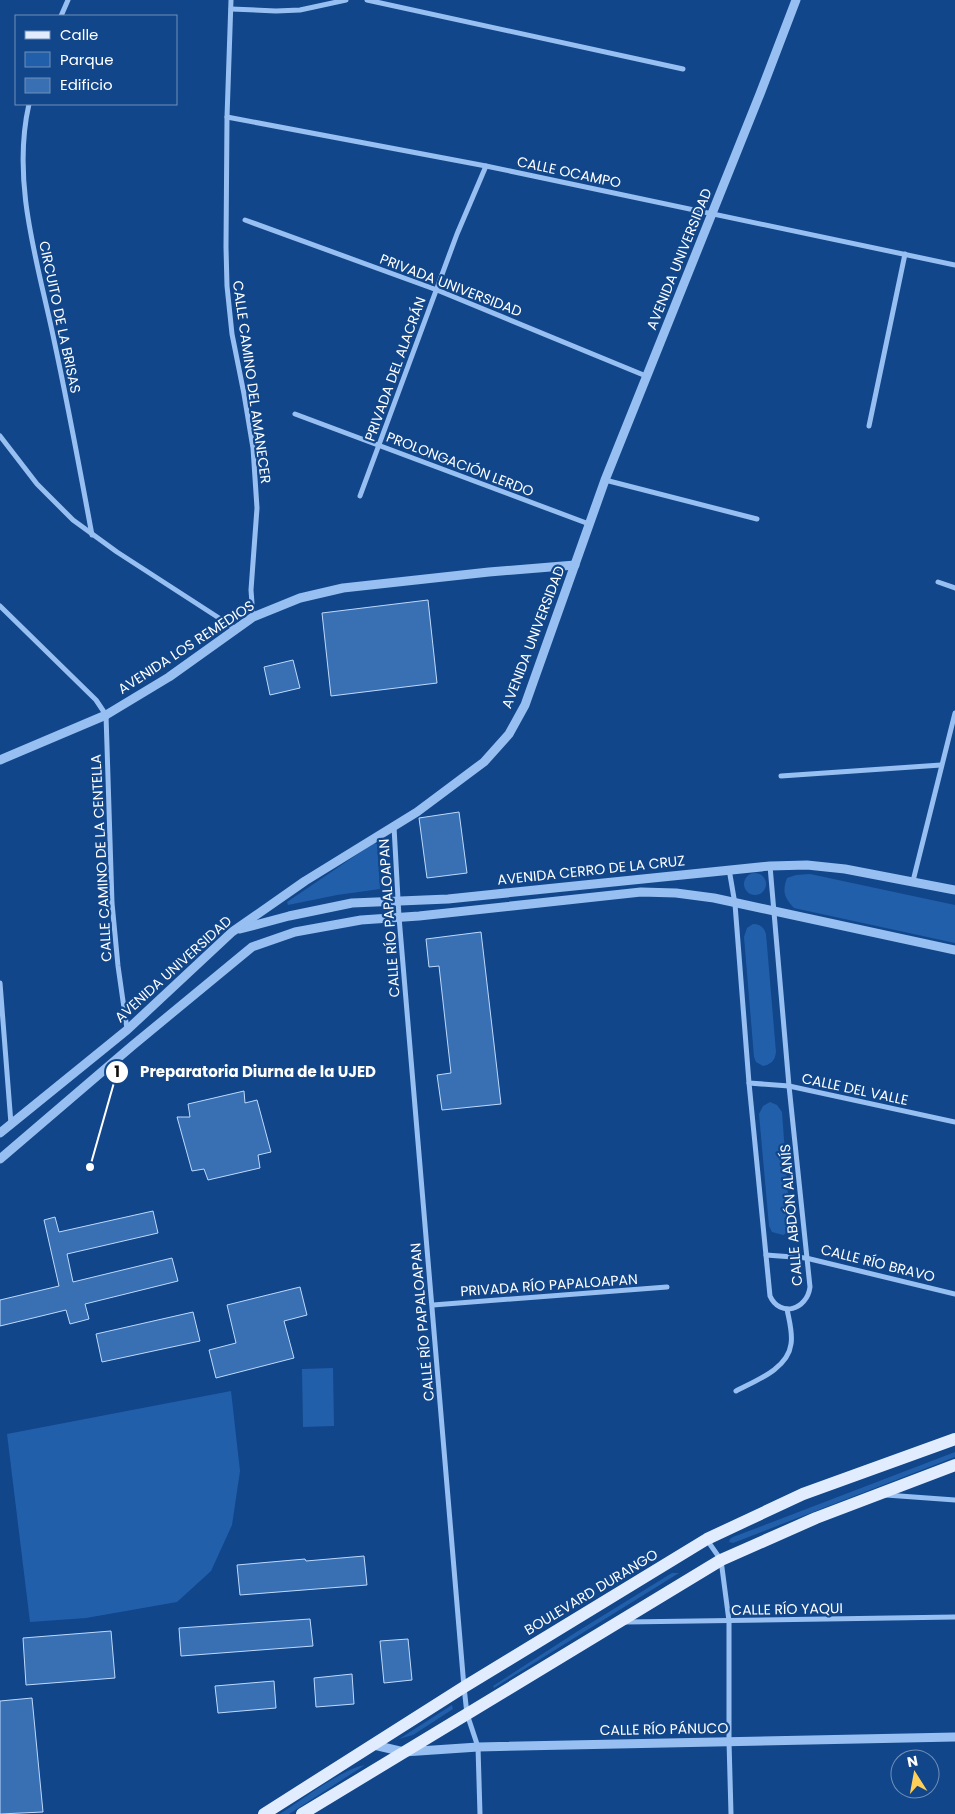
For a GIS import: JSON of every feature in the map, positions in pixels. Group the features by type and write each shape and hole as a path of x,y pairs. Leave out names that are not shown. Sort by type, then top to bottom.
{"main road":[{"name":"BOULEVARD DURANGO","path":"264,1814 464,1687 707,1539 803,1494 955,1439"},
{"path":"302,1814 721,1560 816,1518 955,1464"}],"street":[{"path":"61,15 68,0"},
{"name":"CALLE CAMINO DEL AMANECER","path":"231,0 227,117 227,286 232,334 252,448 257,508 251,590 253,617"},
{"path":"231,9 300,10 346,0"},
{"path":"367,0 683,69"},
{"name":"AVENIDA UNIVERSIDAD","path":"0,1133 128,1030 232,932 305,881 417,812 484,762 509,734 525,705 605,480 796,0"},
{"name":"CIRCUITO DE LA BRISAS","path":"29,105 24,131 23,174 29,223 92,534"},
{"name":"CALLE OCAMPO","path":"227,117 486,166 955,264"},
{"name":"PRIVADA DEL ALACRÁN","path":"360,496 457,234 486,166"},
{"name":"PRIVADA UNIVERSIDAD","path":"245,220 437,290 646,376"},
{"path":"869,426 905,254"},
{"name":"PROLONGACIÓN LERDO","path":"296,414 589,524"},
{"path":"0,436 51,499 92,534 236,630"},
{"path":"605,480 757,519"},
{"name":"AVENIDA LOS REMEDIOS","path":"0,760 106,715 169,677 253,617 300,598 342,588 575,565"},
{"path":"938,582 955,588"},
{"path":"0,606 96,700 106,715"},
{"path":"913,881 955,713"},
{"name":"CALLE CAMINO DE LA CENTELLA","path":"106,715 112,903 118,966 128,1030"},
{"path":"780,776 941,765"},
{"name":"CALLE RÍO PAPALOAPAN","path":"394,827 399,917 464,1687 467,1714 478,1747 480,1814"},
{"name":"AVENIDA CERRO DE LA CRUZ","path":"232,932 289,916 352,903 448,899 770,866 807,865 846,869 955,890"},
{"name":"CALLE ABDÓN ALANÍS","path":"729,869 735,904 749,1082 766,1255 772,1300 787,1309 799,1306 807,1298 810,1287 789,1086 770,866"},
{"name":"AVENIDA CERRO DE LA CRUZ","path":"0,1159 252,947 295,932 326,925 641,892 714,898 955,950"},
{"path":"0,983 11,1124"},
{"name":"CALLE DEL VALLE","path":"749,1082 789,1086 955,1122"},
{"name":"CALLE RÍO BRAVO","path":"766,1255 806,1258 955,1294"},
{"name":"PRIVADA RÍO PAPALOAPAN","path":"433,1305 667,1287"},
{"path":"736,1391 768,1374 786,1359 791,1345 787,1309"},
{"path":"876,1495 955,1500"},
{"path":"707,1539 721,1560 729,1621 731,1814"},
{"name":"CALLE RÍO YAQUI","path":"619,1622 955,1617"},
{"name":"CALLE RÍO PÁNUCO","path":"374,1745 404,1752 478,1747 955,1737"}],"green space":[{"path":"374,843 377,844 380,889 288,905 287,902"},
{"path":"755,873 765,880 766,884 759,894 755,895 745,888 744,884 751,874"},
{"path":"810,874 955,905 955,943 794,908 785,894 787,878"},
{"path":"753,924 761,926 766,934 776,1052 772,1062 763,1066 756,1062 754,1057 744,937 747,928"},
{"path":"770,1102 777,1105 782,1112 790,1224 789,1232 783,1235 772,1232 769,1226 759,1114 763,1106"},
{"path":"333,1368 334,1426 303,1427 302,1369"},
{"path":"231,1391 240,1471 232,1525 211,1571 177,1602 86,1618 30,1622 7,1434"},
{"path":"955,1452 955,1457 733,1543 729,1542 733,1537"},
{"path":"672,1573 679,1573 494,1688 493,1686 578,1631"},
{"path":"452,1705 453,1709 413,1735 399,1739"},
{"path":"365,1765 289,1814 280,1814 334,1778 356,1767"}],"building":[{"path":"428,600 437,683 331,696 322,613"},
{"path":"293,660 300,688 270,695 264,667"},
{"path":"459,812 467,873 427,878 419,818"},
{"path":"481,932 501,1104 442,1110 437,1075 451,1073 439,966 429,967 426,939"},
{"path":"244,1091 245,1103 257,1100 271,1152 258,1155 260,1168 208,1180 204,1169 192,1171 177,1117 190,1117 188,1104"},
{"path":"153,1211 158,1233 67,1254 73,1282 172,1258 178,1281 85,1304 89,1319 70,1324 66,1310 0,1326 0,1300 59,1286 44,1220 55,1217 59,1232"},
{"path":"300,1287 307,1315 284,1321 294,1358 216,1378 209,1350 236,1343 227,1305"},
{"path":"193,1312 200,1341 102,1362 96,1334"},
{"path":"364,1556 367,1585 240,1595 237,1565"},
{"path":"310,1619 313,1646 181,1656 179,1628"},
{"path":"111,1631 115,1678 26,1685 23,1638"},
{"path":"408,1639 412,1680 384,1683 380,1641"},
{"path":"352,1674 354,1704 316,1707 314,1678"},
{"path":"274,1681 276,1708 218,1713 215,1686"},
{"path":"32,1698 43,1812 0,1814 0,1701"}],"place":[{"name":"Preparatoria Diurna de la UJED","path":"90,1167"}]}
